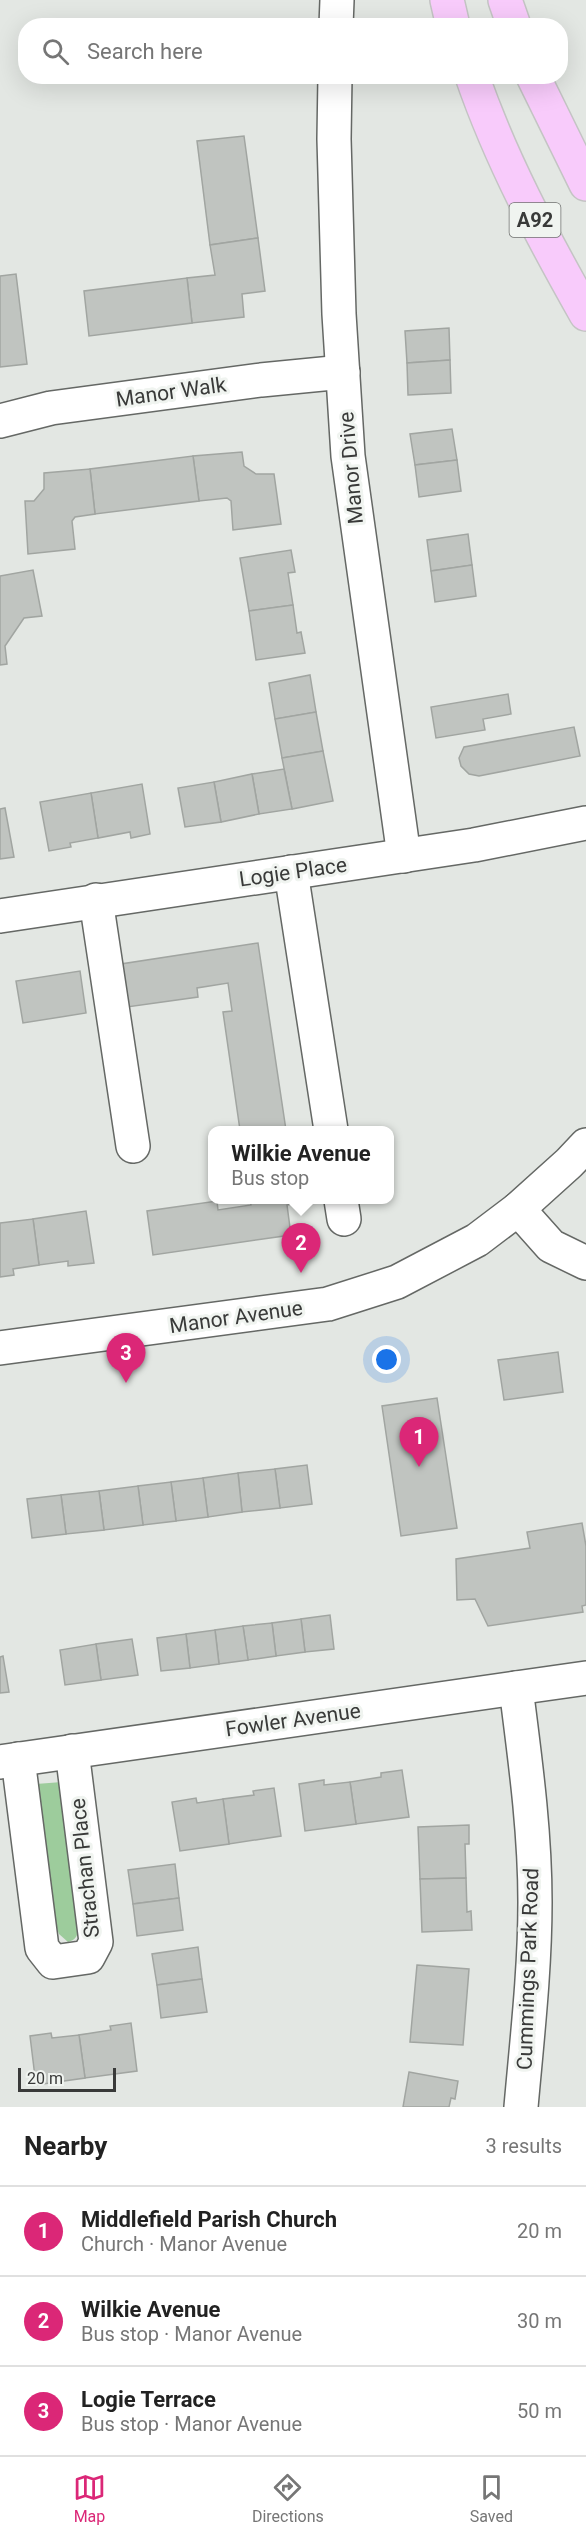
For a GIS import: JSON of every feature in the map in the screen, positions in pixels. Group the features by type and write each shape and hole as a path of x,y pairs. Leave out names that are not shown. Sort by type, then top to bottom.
{"main road":[{"path":"447,0 451,18"},
{"path":"505,0 511,18"},
{"name":"A92","path":"475,84 488,123 546,244 586,314"},
{"path":"537,84 586,183"}],"street":[{"path":"336,18 337,0"},
{"name":"Manor Drive","path":"335,84 339,314 348,456 404,856"},
{"name":"Manor Walk","path":"0,421 51,408 261,380 344,372"},
{"name":"Logie Place","path":"0,916 474,845 586,823"},
{"path":"291,872 330,1126"},
{"path":"96,900 133,1146"},
{"name":"Manor Avenue","path":"0,1348 328,1304 397,1282 477,1240 518,1209 586,1145"},
{"path":"518,1209 551,1246 586,1263"},
{"name":"Fowler Avenue","path":"9,1761 586,1678"},
{"name":"Cummings Park Road","path":"516,1688 526,1766 535,1902 531,2001 521,2107"},
{"name":"Strachan Place","path":"9,1761 42,1948 53,1962 88,1957 96,1942 72,1751"}],"green space":[{"path":"62,1782 79,1927 76,1937 68,1942 59,1934 55,1923 36,1784"}],"building":[{"path":"244,136 258,238 210,245 197,141"},
{"path":"258,238 265,291 242,294 244,317 192,323 187,278 215,275 210,245"},
{"path":"16,274 27,364 0,367 0,276"},
{"path":"187,278 192,323 89,336 84,291"},
{"path":"449,328 450,360 407,363 405,331"},
{"path":"450,360 451,393 408,395 407,363"},
{"path":"452,429 457,460 415,465 410,434"},
{"path":"242,452 244,466 256,474 274,474 281,524 233,530 231,501 227,498 199,501 193,456"},
{"path":"193,456 199,501 95,514 90,469"},
{"path":"457,460 461,491 419,497 415,465"},
{"path":"90,469 95,514 75,517 72,521 75,549 28,554 25,501 34,501 44,489 44,473"},
{"path":"468,534 472,565 431,571 427,540"},
{"path":"291,550 295,572 288,573 293,605 249,611 240,558"},
{"path":"472,565 476,596 435,602 431,571"},
{"path":"33,570 42,616 24,618 5,646 7,664 0,665 0,576"},
{"path":"293,605 297,633 301,632 305,653 256,660 249,611"},
{"path":"310,675 316,712 275,719 269,683"},
{"path":"508,694 511,714 483,719 485,730 436,738 431,707"},
{"path":"316,712 323,751 282,758 275,719"},
{"path":"574,727 580,756 479,776 469,774 461,766 459,758 464,747"},
{"path":"323,751 333,801 292,809 282,758"},
{"path":"284,769 292,809 259,814 252,774"},
{"path":"252,774 259,814 221,822 214,782"},
{"path":"214,782 221,822 185,827 178,788"},
{"path":"142,784 150,834 131,838 130,832 98,838 91,793"},
{"path":"91,793 98,838 70,843 71,847 49,851 40,802"},
{"path":"5,808 14,857 0,859 0,809"},
{"path":"258,943 285,1126 239,1126 223,1012 232,1011 228,983 197,988 198,997 127,1007 121,964"},
{"path":"80,971 86,1013 23,1023 16,981"},
{"path":"208,1202 217,1204 218,1210 251,1205 292,1204 287,1205 291,1235 153,1255 147,1211"},
{"path":"86,1211 94,1263 68,1266 68,1261 39,1265 33,1219"},
{"path":"33,1219 39,1265 13,1269 14,1275 0,1277 0,1223"},
{"path":"558,1352 563,1392 504,1400 498,1360"},
{"path":"437,1398 457,1528 401,1536 382,1406"},
{"path":"307,1465 312,1504 280,1508 275,1469"},
{"path":"275,1469 280,1508 242,1512 238,1473"},
{"path":"238,1473 242,1512 208,1517 203,1478"},
{"path":"203,1478 208,1517 176,1521 171,1482"},
{"path":"171,1482 176,1521 143,1525 138,1486"},
{"path":"138,1486 143,1525 104,1530 99,1491"},
{"path":"99,1491 104,1530 66,1534 61,1495"},
{"path":"61,1495 66,1534 32,1538 27,1499"},
{"path":"582,1523 586,1546 586,1605 582,1606 583,1612 488,1626 475,1599 457,1600 456,1559 530,1548 527,1532"},
{"path":"330,1615 334,1649 305,1652 301,1619"},
{"path":"301,1619 305,1652 276,1656 272,1623"},
{"path":"272,1623 276,1656 248,1660 243,1626"},
{"path":"243,1626 248,1660 219,1664 215,1630"},
{"path":"215,1630 219,1664 190,1668 186,1634"},
{"path":"186,1634 190,1668 161,1671 157,1638"},
{"path":"132,1639 138,1675 101,1680 96,1644"},
{"path":"96,1644 101,1680 65,1685 60,1650"},
{"path":"3,1656 9,1692 0,1693 0,1657"},
{"path":"402,1770 409,1817 356,1824 350,1782 381,1777 381,1773"},
{"path":"324,1780 324,1785 350,1782 356,1824 305,1831 299,1784"},
{"path":"274,1788 281,1836 229,1844 223,1799 254,1795 253,1791"},
{"path":"196,1798 197,1803 223,1799 229,1844 180,1851 172,1802"},
{"path":"469,1825 469,1844 465,1844 466,1878 420,1879 418,1827"},
{"path":"175,1864 179,1898 133,1904 128,1870"},
{"path":"466,1878 467,1912 471,1911 472,1930 422,1932 420,1879"},
{"path":"179,1898 183,1930 137,1936 133,1904"},
{"path":"198,1947 202,1979 157,1985 152,1954"},
{"path":"417,1965 469,1969 463,2045 410,2042"},
{"path":"202,1979 207,2012 161,2018 157,1985"},
{"path":"131,2023 137,2071 85,2078 79,2035 111,2030 110,2026"},
{"path":"51,2033 52,2038 79,2035 85,2078 36,2085 30,2036"},
{"path":"409,2072 458,2081 455,2099 451,2098 449,2107 403,2107"}],"place":[{"name":"Wilkie Avenue","path":"301,1273"},
{"name":"Logie Terrace","path":"126,1383"},
{"name":"Middlefield Parish Church","path":"419,1467"}]}
